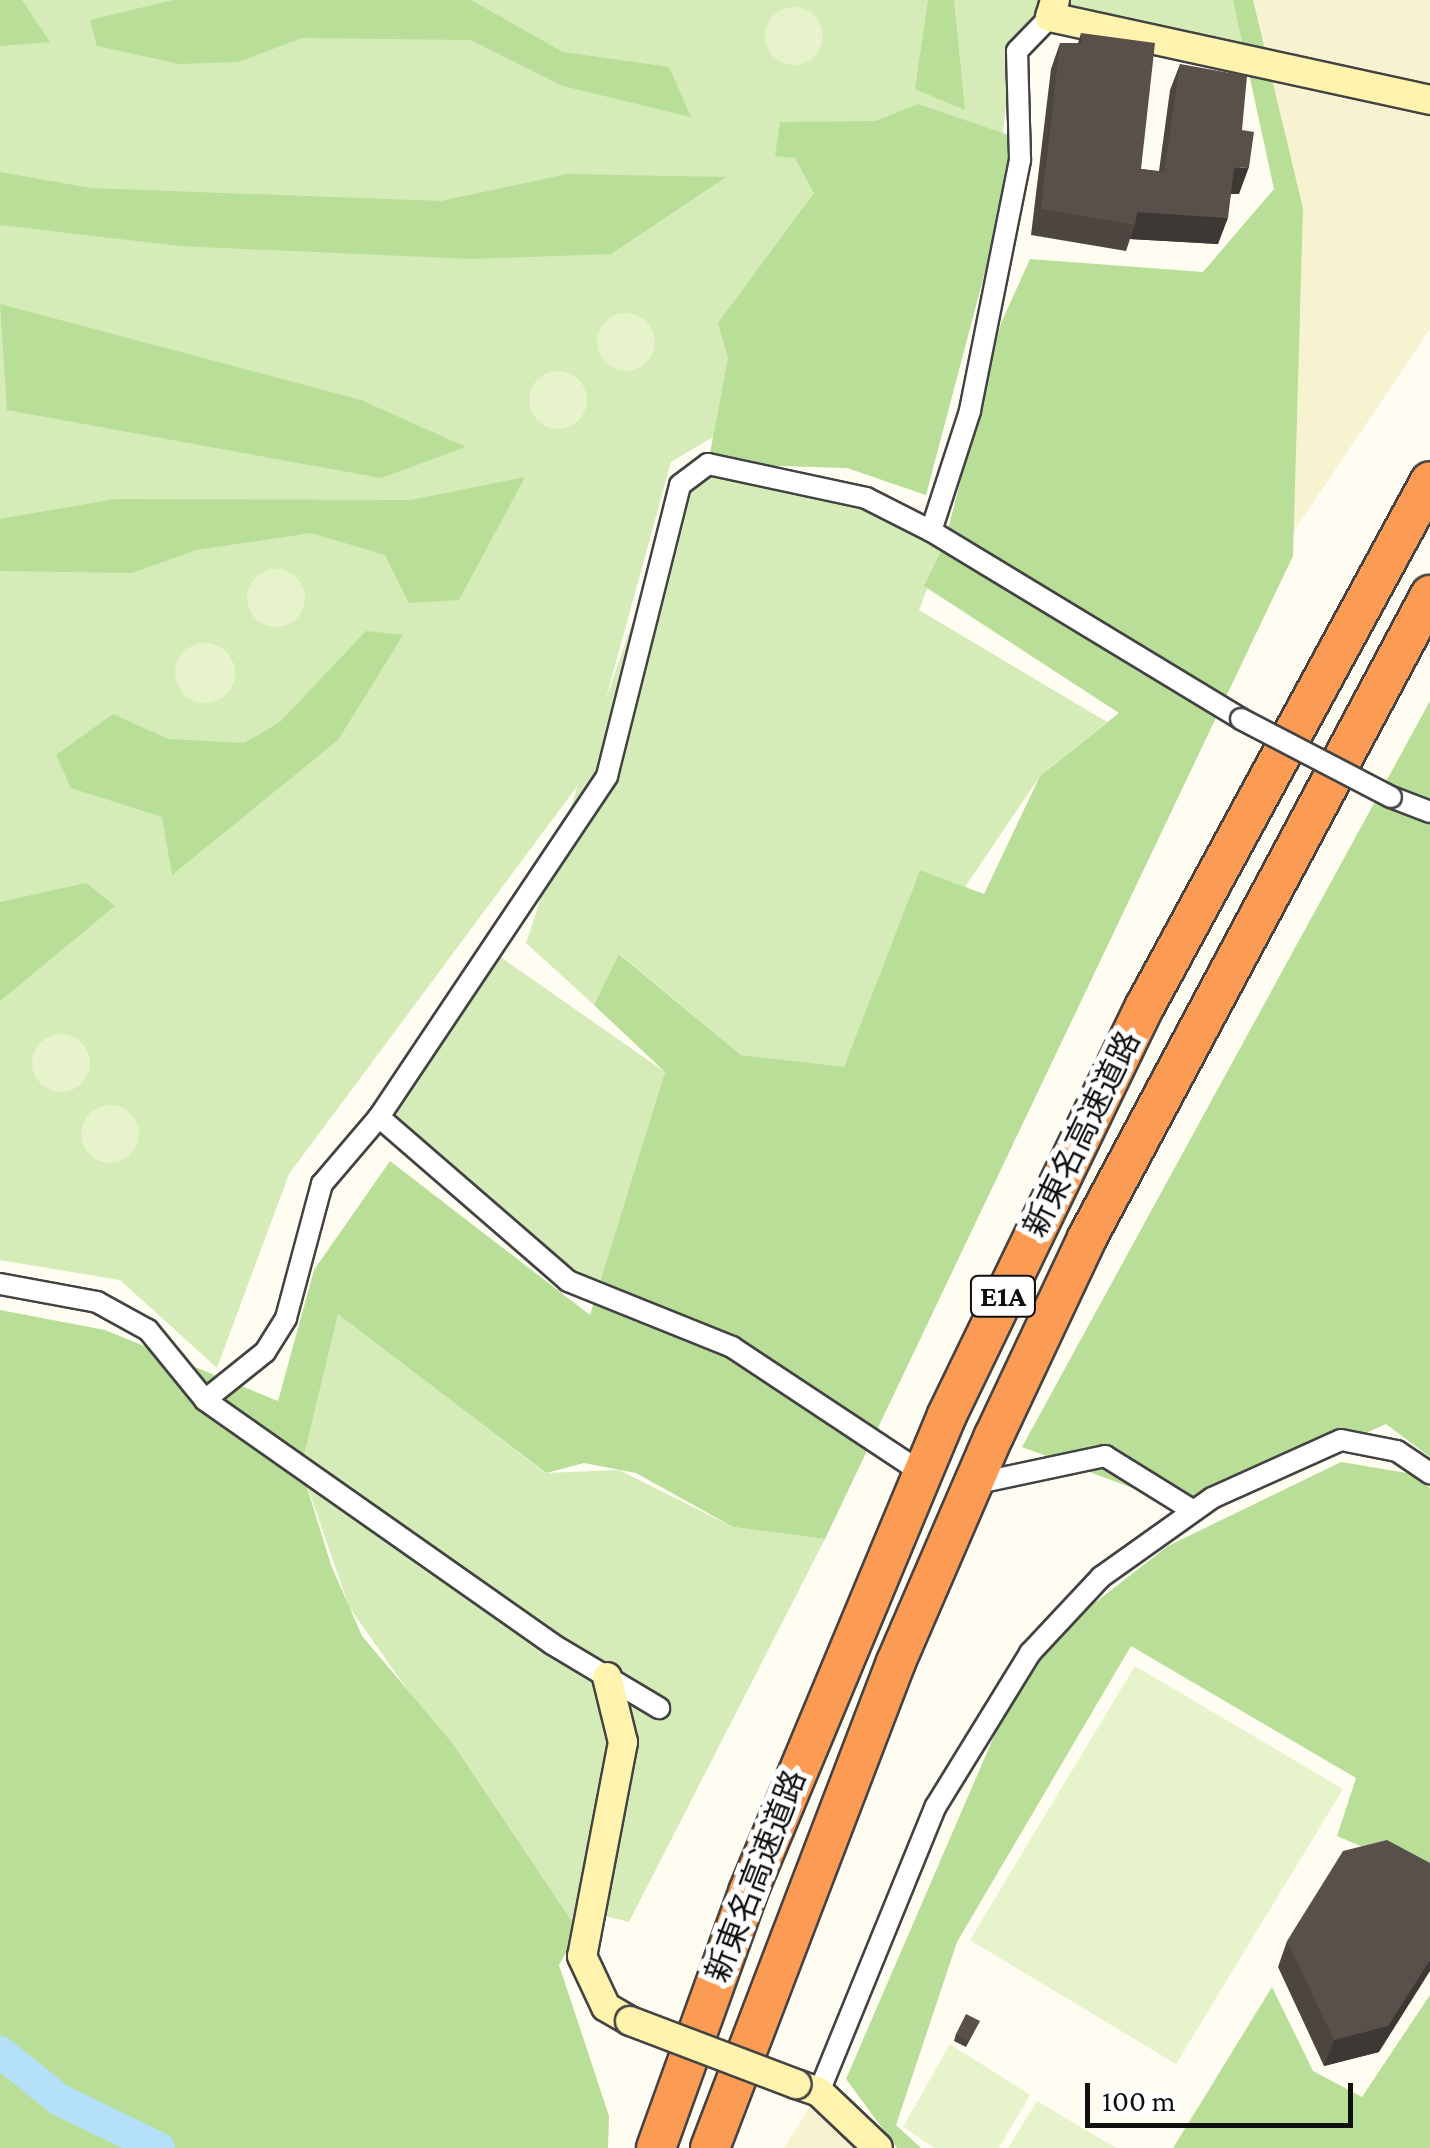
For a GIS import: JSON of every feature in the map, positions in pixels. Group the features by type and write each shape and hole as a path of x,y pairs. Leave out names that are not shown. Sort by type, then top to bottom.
{"highway":[{"name":"新東名高速道路","path":"656,2148 755,1874 948,1415 1145,1006 1430,481"},
{"name":"新東名高速道路","path":"710,2148 896,1662 1002,1418 1087,1238 1430,595"}],"street":[{"path":"931,531 970,411 1020,160 1017,51 1052,9 1430,100"},
{"path":"206,1400 266,1352 286,1318 322,1184 379,1117 607,776 680,485 708,464 866,498 931,531 1240,720 1391,797 1430,812"},
{"path":"379,1117 568,1281 732,1348 913,1467"},
{"path":"0,1284 96,1302 148,1330 206,1400 607,1677 659,1708"},
{"path":"808,2088 936,1806 1030,1653 1102,1577 1192,1510 1341,1440 1397,1451 1430,1473"},
{"path":"984,1482 1105,1456 1192,1510"},
{"path":"607,1677 622,1742 582,1956 606,2007 630,2021 808,2088 878,2148"}],"shaded area":[{"path":"1253,0 1430,0 1430,329 1290,537 1303,208"},
{"path":"819,2092 896,2148 784,2148"}],"green space":[{"path":"0,0 1050,0 1012,51 999,167 926,495 730,427 671,462 605,702 680,485 735,470 866,498 944,545 919,610 1107,722 1040,776 965,887 920,870 844,1068 741,1055 620,954 594,1005 526,943 578,785 289,1174 217,1368 120,1280 0,1260"},
{"path":"0,0 22,0 50,42 0,46"},
{"path":"173,0 471,0 563,52 669,67 691,117 563,86 471,40 302,38 238,62 180,64 97,46 90,20"},
{"path":"928,0 954,0 965,110 915,89"},
{"path":"1062,0 1233,0 1244,46 1058,9"},
{"path":"1233,0 1253,0 1303,208 1293,556 825,1539 733,1527 636,1473 584,1463 546,1473 338,1314 301,1468 331,1565 362,1636 453,1744 578,1931 559,1965 609,2116 608,2148 0,2148 0,1310 105,1330 278,1401 314,1270 390,1161 590,1315 665,1072 594,1005 619,954 741,1055 844,1067 920,870 984,894 1040,776 1119,713 924,586 944,545 1001,323 1030,259 1203,272 1274,189"},
{"path":"794,7 815,15 823,36 815,57 794,65 773,57 765,36 773,15"},
{"path":"918,104 1020,139 926,495 847,468 708,464 728,358 718,323 814,193 795,158 775,156 780,122 876,121"},
{"path":"0,172 91,188 441,201 567,174 726,177 611,254 471,259 179,246 0,225"},
{"path":"0,304 361,400 466,447 381,478 7,410"},
{"path":"626,313 647,321 655,342 647,363 626,371 605,363 597,342 605,321"},
{"path":"558,371 579,379 587,400 579,421 558,429 537,421 529,400 537,379"},
{"path":"525,477 459,600 409,603 385,555 311,533 196,550 132,573 0,571 0,519 115,499 411,500"},
{"path":"276,569 297,577 305,598 297,619 276,627 255,619 247,598 255,577"},
{"path":"366,631 403,635 338,740 172,875 162,817 71,788 56,755 113,714 168,739 244,743 280,722"},
{"path":"205,643 226,652 235,673 226,694 205,703 184,694 175,673 184,652"},
{"path":"1430,701 1430,1457 1386,1424 1192,1510 1022,1447"},
{"path":"86,883 115,906 0,1001 0,902"},
{"path":"492,951 665,1072 599,1288 379,1117"},
{"path":"61,1034 82,1042 90,1063 82,1084 61,1092 40,1084 32,1063 40,1042"},
{"path":"110,1105 131,1113 139,1134 131,1155 110,1163 89,1155 81,1134 89,1113"},
{"path":"338,1313 545,1473 619,1470 733,1527 825,1539 629,1922 586,1911 578,1931 349,1607 301,1468"},
{"path":"1341,1462 1413,1474 1430,1488 1430,1876 1337,1836 1356,1778 1131,1646 957,1942 896,2125 921,2148 897,2148 846,2079 1030,1653 1168,1546"},
{"path":"1135,1666 1343,1789 1176,2064 970,1940"},
{"path":"1272,1987 1313,2071 1362,2097 1430,1995 1430,2148 1173,2148"},
{"path":"950,2044 1030,2095 999,2148 934,2148 903,2127"},
{"path":"1037,2101 1116,2148 1008,2148"}],"building":[{"path":"1081,33 1155,43 1141,169 1164,172 1180,64 1247,76 1242,130 1254,132 1249,167 1234,168 1228,218 1137,212 1135,225 1041,209 1060,43 1082,43"},
{"path":"1387,1840 1430,1863 1430,1960 1388,2026 1334,2040 1287,1941 1343,1851"},
{"path":"966,2014 980,2021 968,2041 956,2034"}],"waterway":[{"path":"0,2052 60,2100 159,2148"}]}
